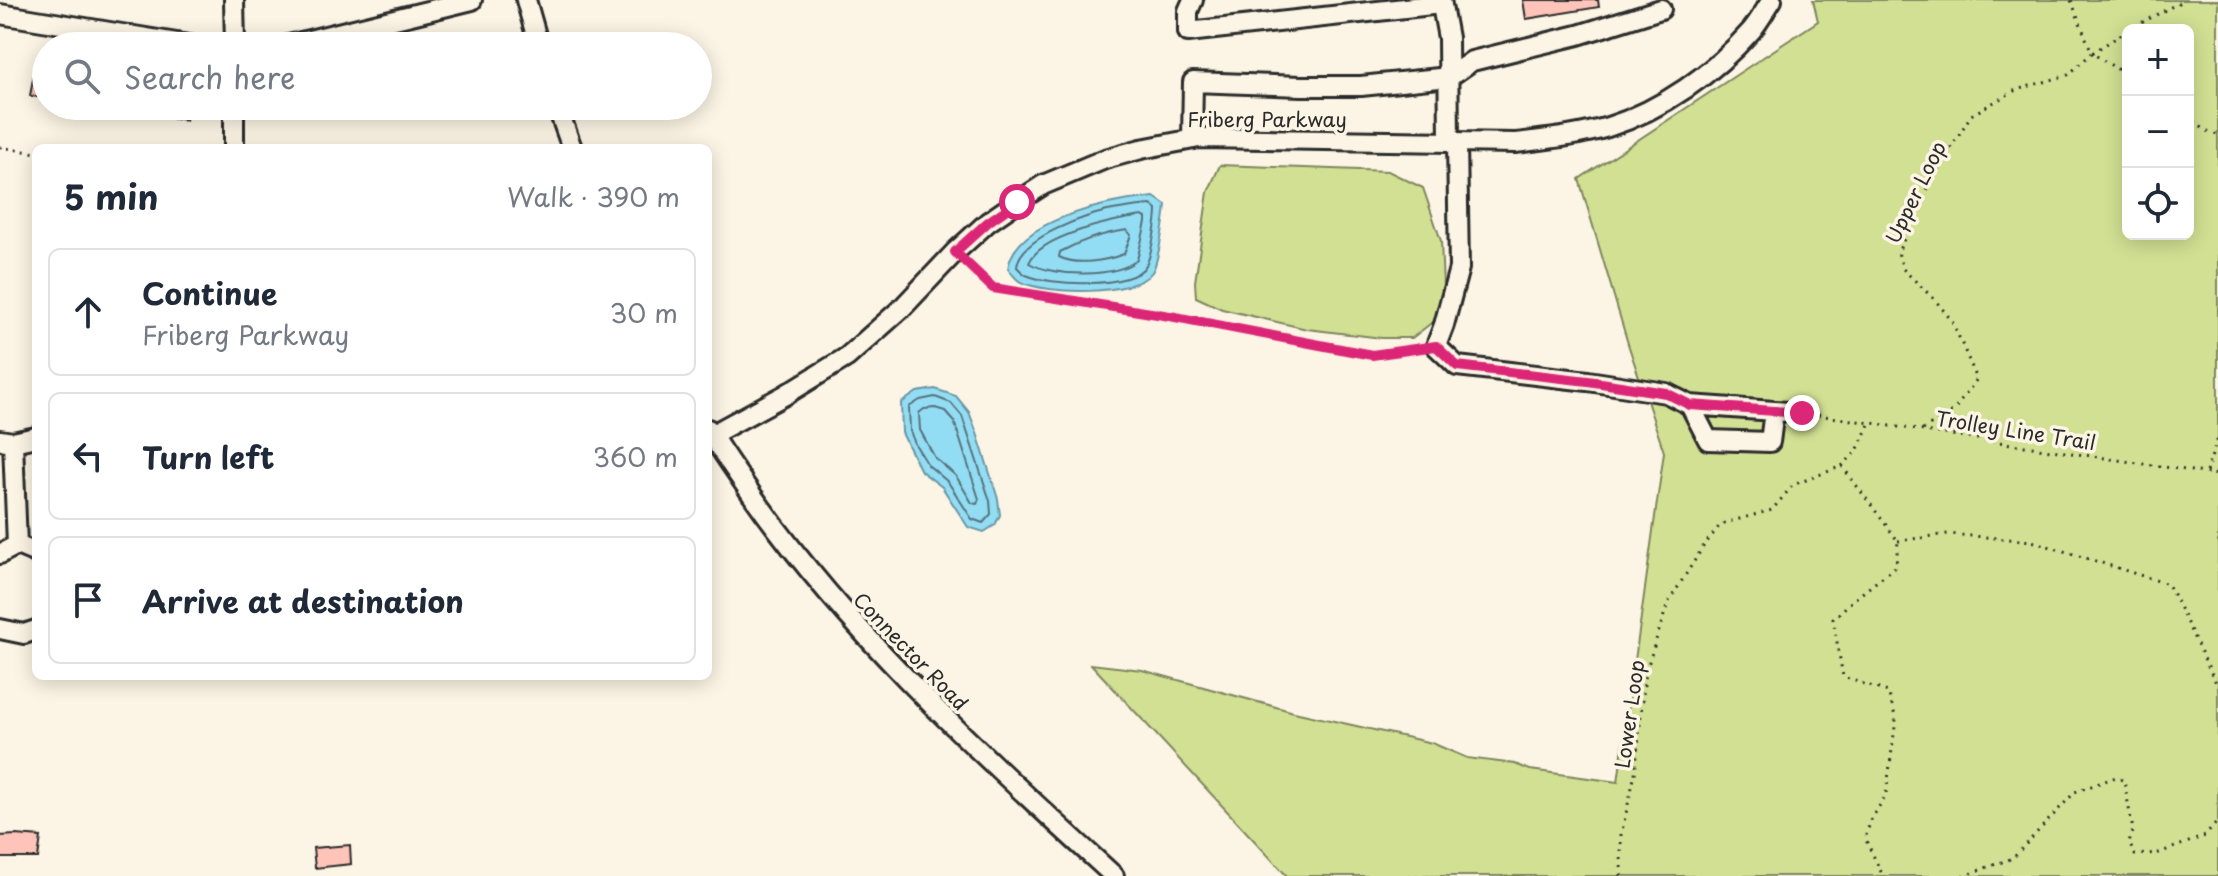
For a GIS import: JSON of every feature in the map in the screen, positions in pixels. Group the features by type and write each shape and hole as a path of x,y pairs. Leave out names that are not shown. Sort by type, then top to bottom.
{"street":[{"path":"234,0 235,32"},
{"path":"342,32 472,0"},
{"path":"526,0 535,32"},
{"path":"1193,0 1188,11 1188,32 1441,2 1448,38 1459,268 1436,346 1457,366 1666,393 1690,405 1806,413"},
{"name":"Friberg Parkway","path":"712,431 785,395 847,357 902,308 988,222 1064,176 1105,159 1192,139 1516,143 1609,126 1649,109 1688,87 1722,60 1753,29 1772,0"},
{"path":"1192,139 1193,82 1361,86 1449,77 1472,61 1578,35 1661,9"},
{"path":"0,14 110,32"},
{"path":"234,120 234,144"},
{"path":"562,120 571,144"},
{"path":"1690,405 1708,440 1770,442 1774,411"},
{"name":"Connector Road","path":"712,435 766,516 840,609 953,726 1114,876"},
{"path":"32,438 6,441 8,550 32,553"},
{"path":"0,629 24,634 32,631"}],"path":[{"path":"2071,0 2092,53 2122,72"},
{"path":"2139,24 2184,0"},
{"path":"2092,53 2122,34"},
{"name":"Upper Loop","path":"1923,430 1955,409 1977,379 1952,321 1903,269 1898,252 1933,177 1971,115 2016,90 2068,75 2092,53"},
{"path":"2194,122 2209,133 2218,135"},
{"path":"0,147 32,152"},
{"path":"955,252 993,288 1170,316 1372,355 1436,346"},
{"name":"Trolley Line Trail","path":"1806,413 2218,475"},
{"path":"1870,422 1857,451 1842,466 1898,541 1896,566 1833,619 1843,677 1888,692 1896,719 1886,795 1871,820 1865,838 1883,876"},
{"path":"2206,474 2218,438"},
{"name":"Lower Loop","path":"1621,876 1621,835 1635,774 1645,674 1668,603 1721,524 1772,510 1793,485 1842,466"},
{"path":"1898,541 1948,534 2032,541 2168,584 2218,687"},
{"path":"1963,876 2013,858 2075,792 2116,777 2124,781 2133,830 2129,843 2135,855 2159,853 2205,836 2218,821"}],"green space":[{"path":"1813,0 2218,0 2218,876 1287,876 1091,664 1142,670 1294,712 1432,743 1467,758 1618,782 1664,452 1579,179 1818,21"},
{"path":"1220,165 1388,171 1423,188 1441,241 1443,286 1439,317 1412,338 1382,338 1307,329 1222,309 1196,297 1195,282 1208,192"}],"water":[{"path":"1154,197 1166,205 1164,219 1154,267 1142,280 1109,289 1069,291 1021,282 1008,269 1014,251 1046,225 1091,208"},
{"path":"935,389 956,396 969,412 977,433 1000,515 995,525 984,532 968,527 942,487 921,471 902,433 901,403 917,392"}],"building":[{"path":"1523,0 1598,0 1599,7 1526,19"},
{"path":"0,836 41,837 38,858 0,858"},
{"path":"350,845 351,864 315,868 313,848"}],"route":[{"path":"1017,202 988,222 955,252 993,288 1170,316 1372,355 1436,346 1457,366 1666,393 1690,405 1802,413"}]}
